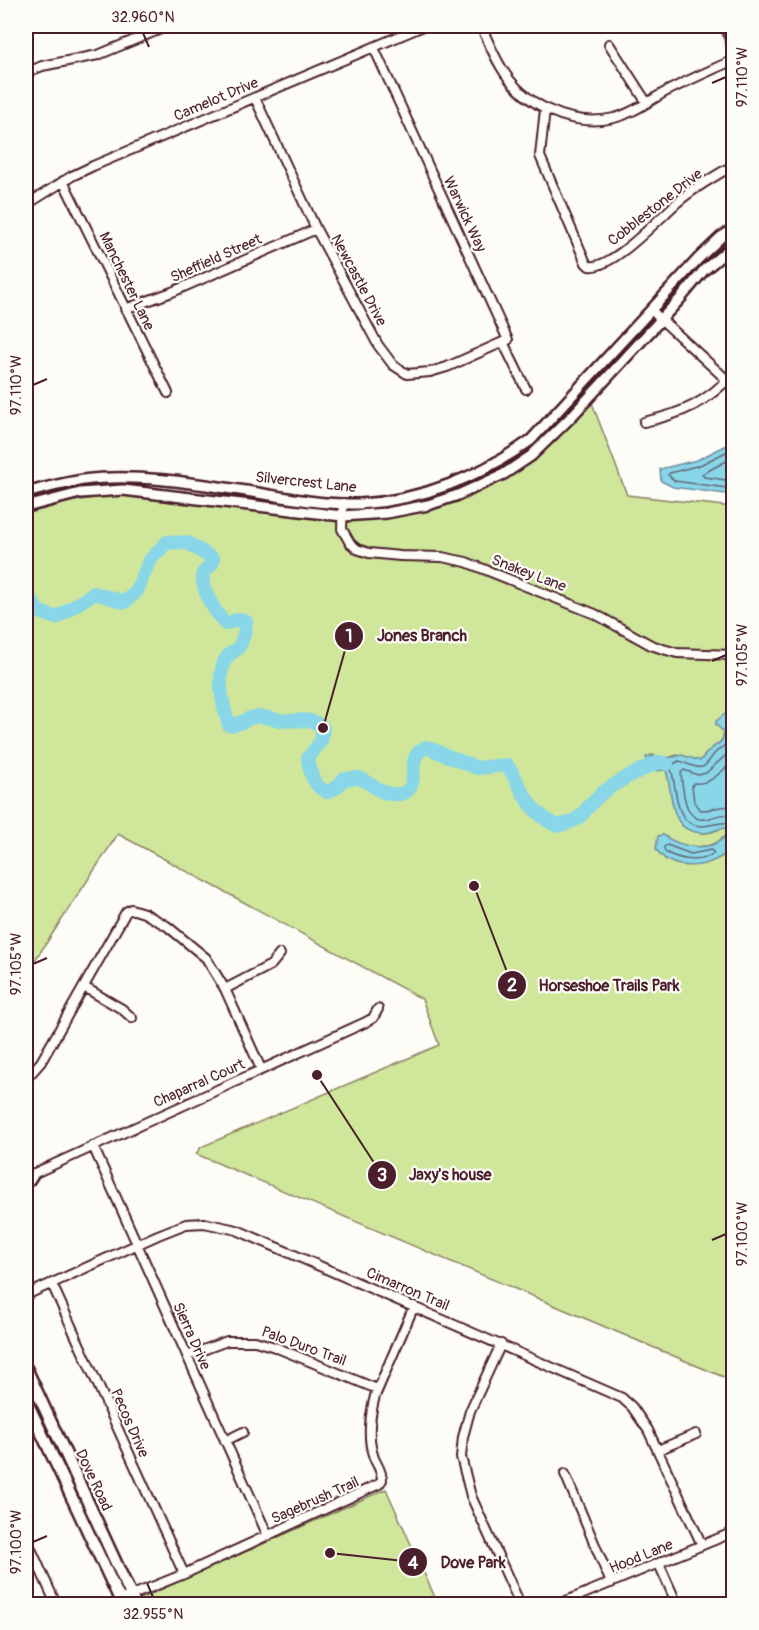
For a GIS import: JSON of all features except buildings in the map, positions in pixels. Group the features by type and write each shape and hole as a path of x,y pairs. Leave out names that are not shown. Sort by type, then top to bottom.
{"main road":[{"name":"Dove Road","path":"26,1368 133,1599"},
{"name":"Dove Road","path":"26,1400 121,1602"}],"street":[{"path":"26,73 42,66 98,55 168,26"},
{"path":"481,26 501,68 511,81 545,109 576,120 614,118 734,60"},
{"path":"725,26 734,51"},
{"name":"Camelot Drive","path":"26,205 63,181 93,166 421,27"},
{"path":"609,45 647,103"},
{"name":"Warwick Way","path":"374,48 508,340 503,342 526,389"},
{"name":"Newcastle Drive","path":"255,98 316,229 378,345 393,365 407,374 430,372 447,367 503,342"},
{"name":"Cobblestone Drive","path":"545,109 539,150 542,165 586,263 591,267 600,265 623,250 649,231 678,202 734,165"},
{"name":"Manchester Lane","path":"63,181 168,393"},
{"name":"Sheffield Street","path":"125,309 172,292 316,229"},
{"name":"Silvercrest Lane","path":"26,493 81,480 134,477 343,503 379,502 425,493 465,478 518,450 546,425 698,259 721,237 734,229"},
{"name":"Silvercrest Lane","path":"26,507 80,493 123,490 342,516 387,513 428,505 458,495 504,474 531,456 557,431 704,270 734,245"},
{"path":"651,310 727,380"},
{"path":"644,422 670,416 698,404 734,373"},
{"name":"Snakey Lane","path":"343,503 342,529 344,535 357,549 369,553 442,557 466,562 595,614 651,645 677,652 734,655"},
{"path":"26,1079 41,1062 126,912 131,909 144,913 193,945 206,958 225,989 261,1069"},
{"path":"225,989 272,965 280,954"},
{"path":"84,987 122,1009 132,1018"},
{"name":"Chaparral Court","path":"30,1181 35,1173 366,1022 373,1018 378,1009"},
{"name":"Sierra Drive","path":"93,1146 268,1536"},
{"name":"Cimarron Trail","path":"26,1295 194,1222 221,1225 254,1236 622,1398 632,1407 648,1430 702,1545"},
{"name":"Pecos Drive","path":"52,1284 184,1574"},
{"name":"Sagebrush Trail","path":"121,1602 133,1599 372,1488 382,1480 374,1457 370,1432 372,1407 377,1389 414,1306"},
{"name":"Palo Duro Trail","path":"187,1356 227,1341 255,1341 377,1389"},
{"path":"501,1344 470,1411 463,1437 461,1457 471,1496 520,1605"},
{"path":"225,1441 243,1432"},
{"path":"658,1450 696,1434"},
{"path":"565,1474 611,1583"},
{"name":"Hood Lane","path":"559,1605 734,1532"},
{"path":"26,1538 56,1605"},
{"path":"659,1564 677,1605"}],"green space":[{"path":"592,403 627,495 733,507 734,693 731,694 732,708 720,728 724,732 723,738 700,761 677,755 668,758 651,755 661,769 666,770 681,825 699,832 707,833 726,828 728,832 714,844 697,847 670,840 663,835 665,859 684,864 701,864 718,859 733,847 733,1381 196,1154 201,1147 439,1045 422,999 118,834 26,974 26,514 69,502 111,495 164,498 328,520 370,520 425,512 467,499 525,467"},
{"path":"386,1489 438,1604 142,1604 140,1599"}],"water":[{"path":"733,442 733,495 673,487 661,481 660,469 697,460"},
{"path":"733,708 733,847 725,854 705,864 694,866 673,863 656,849 658,836 663,835 670,840 697,847 714,844 728,832 726,828 703,833 691,831 683,826 674,810 666,770 652,771 646,757 668,758 682,755 700,761 723,738 724,732 716,725 716,721"}],"waterway":[{"path":"26,591 38,611 56,618 94,593 125,602 137,591 149,561 167,542 188,543 213,559 212,564 203,573 204,587 209,600 225,624 239,619 246,622 241,642 237,649 229,654 221,672 223,700 229,725 258,717 285,721 308,721 318,724 323,728 321,741 308,758 313,778 318,786 327,792 337,787 344,779 357,778 386,793 402,794 411,786 415,759 426,747 477,768 507,765 532,806 546,820 557,826 579,817 594,800 622,780 659,762 667,764"}],"place":[{"name":"Jones Branch","path":"323,728"},
{"name":"Horseshoe Trails Park","path":"474,886"},
{"name":"Jaxy's house","path":"317,1075"},
{"name":"Dove Park","path":"330,1553"}]}
